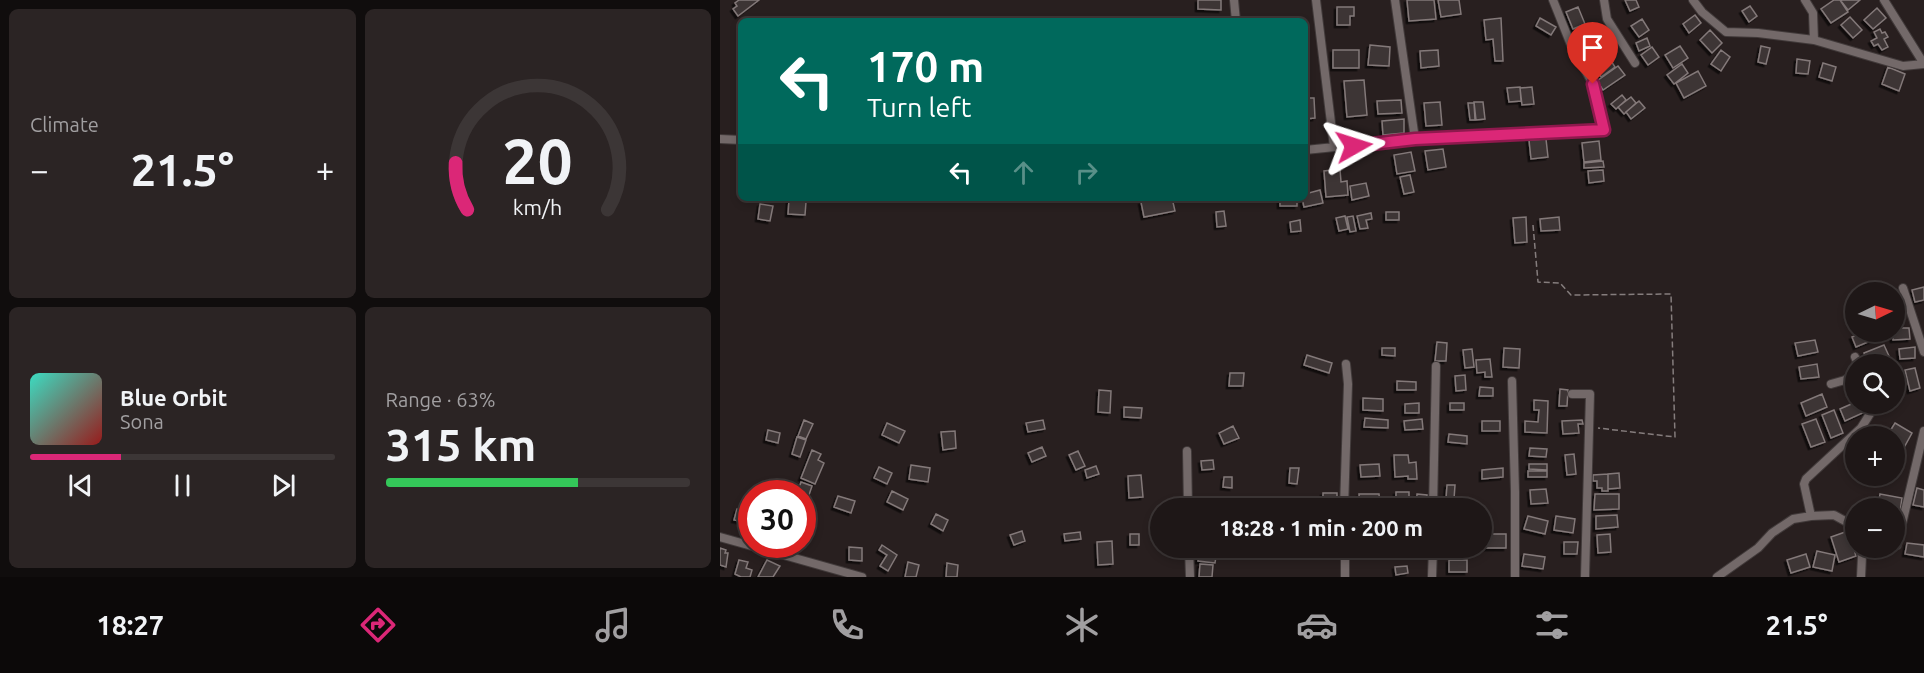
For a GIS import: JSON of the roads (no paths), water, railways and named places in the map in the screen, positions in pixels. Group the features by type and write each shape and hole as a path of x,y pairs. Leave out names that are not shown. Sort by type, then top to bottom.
{"street":[{"path":"1234,0 1236,18"},
{"path":"1316,0 1334,147"},
{"path":"1395,0 1415,139"},
{"path":"1308,150 1415,139 1604,130 1593,84 1571,45 1553,0"},
{"path":"1604,0 1607,19 1635,63"},
{"path":"1693,0 1702,12 1726,32 1758,33 1814,40 1903,66 1924,64 1884,0"},
{"path":"1805,0 1813,13 1814,40"},
{"path":"720,139 738,140"},
{"path":"1905,291 1924,352"},
{"path":"1344,498 1348,384 1346,364"},
{"path":"1433,498 1436,366"},
{"path":"1831,384 1845,380"},
{"path":"1512,381 1515,577"},
{"path":"1572,394 1590,394 1585,577"},
{"path":"1811,516 1804,484 1806,480 1861,428 1870,414"},
{"path":"1905,511 1924,431"},
{"path":"1187,451 1188,498"},
{"path":"1717,577 1758,548 1772,533 1793,519 1834,515 1845,522"},
{"path":"720,537 862,577"},
{"path":"1189,558 1190,577"},
{"path":"1345,558 1345,577"},
{"path":"1432,558 1432,577"},
{"path":"1861,577 1862,558"}]}
